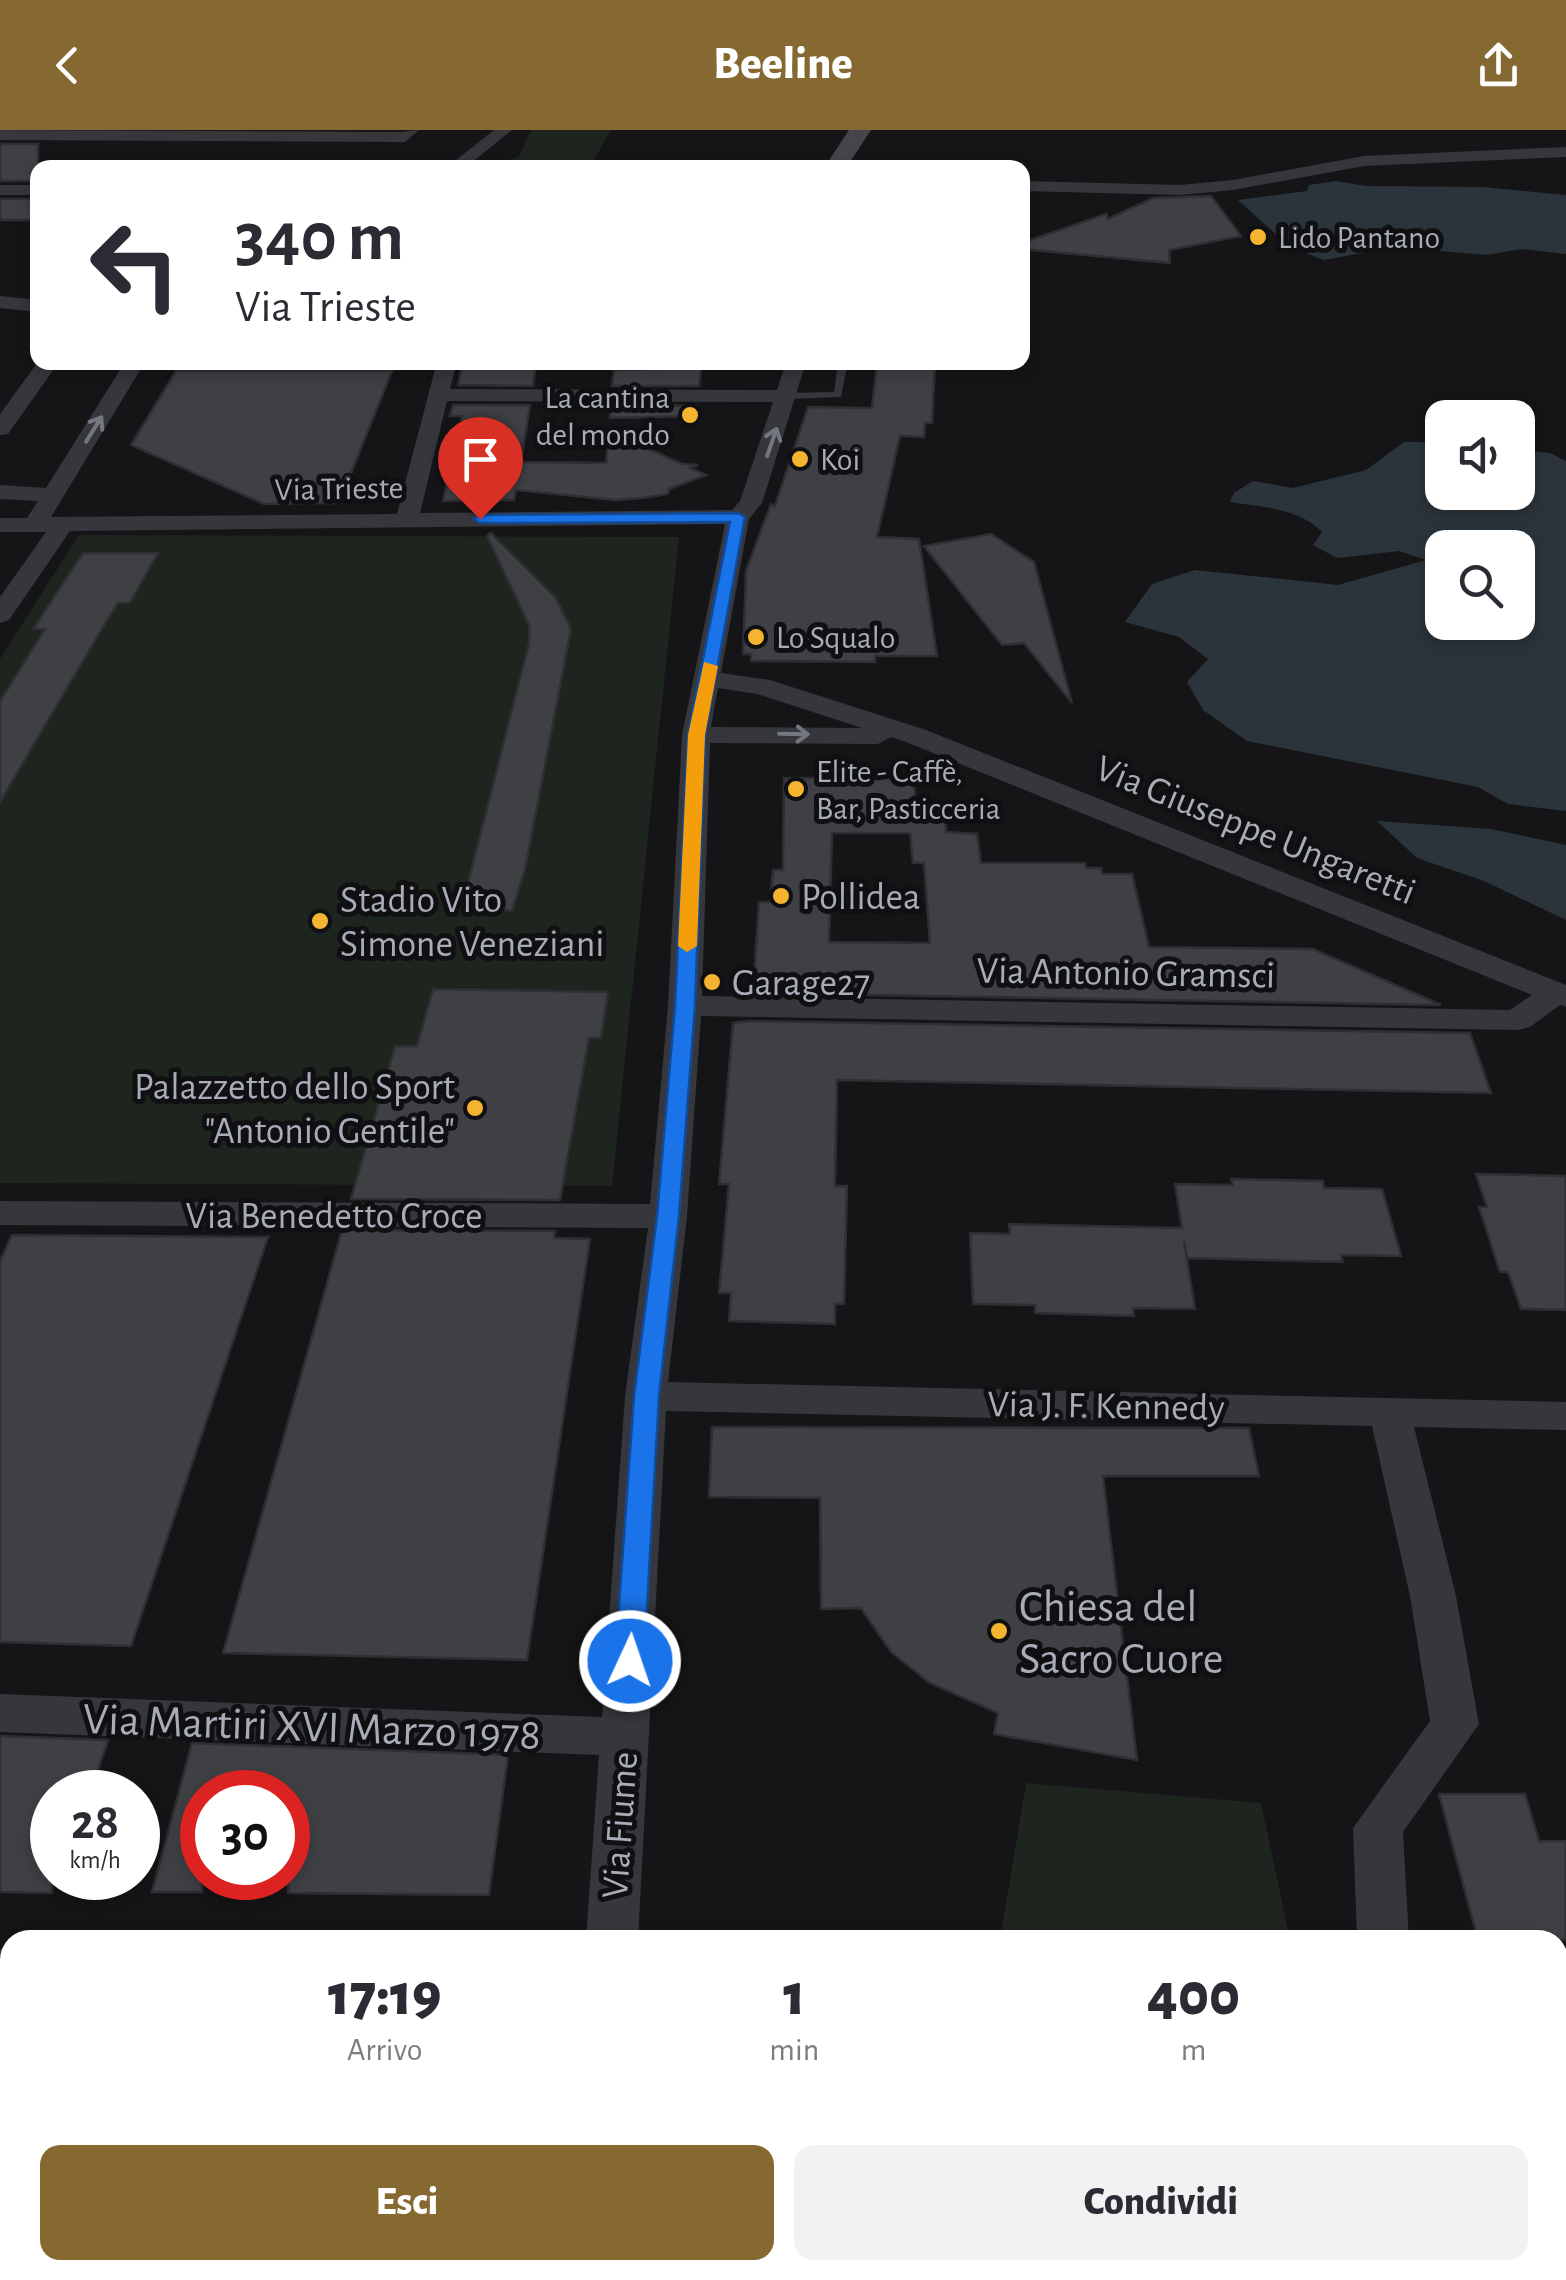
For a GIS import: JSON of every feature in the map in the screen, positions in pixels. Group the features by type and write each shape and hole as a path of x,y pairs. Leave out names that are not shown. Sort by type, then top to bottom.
{"street":[{"path":"0,135 406,137 411,130"},
{"path":"465,160 504,130"},
{"path":"841,160 860,130"},
{"path":"1030,186 1180,190 1233,186 1364,161 1566,152"},
{"path":"0,190 30,190"},
{"path":"0,302 30,305"},
{"path":"0,429 43,370"},
{"path":"35,524 130,370"},
{"path":"407,520 445,370"},
{"path":"732,484 727,502 738,517 751,502 794,370"},
{"path":"438,395 787,396"},
{"path":"0,492 52,495"},
{"name":"Via Trieste","path":"0,525 738,517"},
{"name":"Via Fiume","path":"613,1930 646,1396 668,1216 685,1006 696,735 738,517"},
{"path":"0,615 63,524"},
{"name":"Via Giuseppe Ungaretti","path":"707,679 761,686 916,736 1561,995"},
{"name":"Via Giuseppe Ungaretti","path":"696,735 916,736"},
{"name":"Via Antonio Gramsci","path":"685,1006 1518,1020 1561,995"},
{"name":"Via Benedetto Croce","path":"0,1212 668,1216"},
{"name":"Via J. F. Kennedy","path":"646,1396 1566,1416"},
{"path":"1383,1930 1378,1828 1455,1724 1433,1596 1390,1414"},
{"name":"Via Martiri XVI Marzo 1978","path":"0,1713 625,1737"}],"lane":[{"path":"787,396 838,395 843,370"}],"shaded area":[{"path":"531,130 611,130 594,160 510,160 519,156"},
{"path":"1336,181 1366,186 1482,187 1566,195 1566,254 1521,249 1487,255 1394,247 1324,260 1290,247 1238,200 1307,191 1309,185"},
{"path":"1404,442 1425,442 1425,510 1535,510 1535,451 1566,461 1566,811 1508,804 1478,787 1247,741 1203,710 1187,682 1208,659 1179,637 1125,622 1152,584 1195,570 1338,585 1425,560 1425,640 1535,640 1535,530 1425,530 1425,560 1399,551 1337,558 1313,545 1322,532 1302,518 1230,502 1234,493 1253,481 1293,488 1366,470"},
{"name":"Stadio Vito Simone Veneziani","path":"79,535 679,537 612,1186 0,1183 0,659"},
{"path":"1377,821 1491,829 1566,845 1566,920 1484,881 1417,858"},
{"path":"1026,1783 1261,1803 1288,1930 1002,1930"}],"building":[{"path":"0,144 38,144 38,160 30,160 30,181 0,181"},
{"path":"1211,196 1241,236 1169,250 1170,263 1030,250 1030,240 1106,214 1108,219 1153,198"},
{"path":"0,199 30,199 30,220 0,220"},
{"path":"461,370 535,370 533,386 458,385"},
{"path":"614,370 701,370 699,386 612,386"},
{"path":"876,370 935,370 932,423 925,423 924,437 900,436 877,537 919,539 937,656 875,656 875,662 751,661 751,654 743,654 746,571 771,504 775,506 808,407 872,408"},
{"path":"176,371 392,371 339,503 264,504 131,445"},
{"path":"453,405 530,405 521,462 606,463 609,431 682,464 698,465 690,468 706,475 669,489 668,494 642,498 615,500 516,490 514,500 443,501 462,416 450,416"},
{"path":"611,405 697,406 695,416 610,418"},
{"path":"491,533 556,598 571,629 525,870 512,911 455,905 468,883 529,643 529,625 487,536"},
{"path":"991,534 1034,562 1072,703 1024,643 1002,645 924,546"},
{"path":"83,553 158,553 130,603 118,603 0,802 0,701 45,629 33,629"},
{"path":"784,778 913,778 916,801 944,801 946,832 977,834 981,863 1085,863 1086,868 1101,868 1102,874 1132,874 1149,947 1313,949 1441,1005 753,993 759,902 770,902 773,870 783,870","holes":["832,833 910,833 913,863 924,863 930,943 829,942"]},
{"path":"433,989 608,992 601,1038 589,1038 560,1200 351,1199 395,1046 417,1046"},
{"path":"733,1023 1470,1033 1491,1093 837,1080 835,1186 847,1186 844,1304 835,1304 835,1324 729,1321 731,1293 719,1293 729,1184 719,1184"},
{"path":"1476,1174 1566,1176 1566,1310 1521,1309 1508,1272 1500,1272 1479,1207 1487,1207"},
{"path":"1231,1179 1323,1181 1324,1188 1382,1189 1401,1256 1341,1255 1343,1262 1187,1258 1184,1241 1195,1309 1133,1308 1134,1316 1035,1313 1035,1305 973,1304 970,1233 1010,1234 1009,1224 1182,1228 1175,1184 1233,1185"},
{"path":"342,1230 555,1231 554,1238 590,1239 527,1660 223,1653"},
{"path":"12,1235 268,1237 131,1646 0,1642 0,1261"},
{"path":"712,1427 1249,1428 1259,1476 1103,1476 1137,1760 994,1734 998,1713 930,1683 891,1652 861,1608 821,1609 820,1498 709,1497"},
{"path":"0,1736 108,1740 98,1770 30,1770 30,1893 0,1892"},
{"path":"192,1743 508,1755 489,1895 310,1893 310,1770 185,1770"},
{"path":"180,1788 180,1892 160,1892 160,1862"},
{"path":"1439,1794 1525,1794 1539,1841 1566,1841 1566,1930 1475,1930"}],"slow traffic":[{"path":"687,946 696,735 710,666"}],"place":[{"name":"Lido Pantano","path":"1258,237"},
{"name":"La cantina del mondo","path":"690,415"},
{"name":"Koi","path":"800,459"},
{"name":"Lo Squalo","path":"756,637"},
{"name":"Elite - Caffè, Bar, Pasticceria","path":"796,789"},
{"name":"Pollidea","path":"781,896"},
{"name":"Stadio Vito Simone Veneziani","path":"320,921"},
{"name":"Garage27","path":"712,982"},
{"name":"Palazzetto dello Sport \"Antonio Gentile\"","path":"475,1108"},
{"name":"Chiesa del Sacro Cuore","path":"999,1631"}],"route":[{"path":"480,519 738,517 696,735 685,1006 668,1216 646,1396 630,1661"}]}
